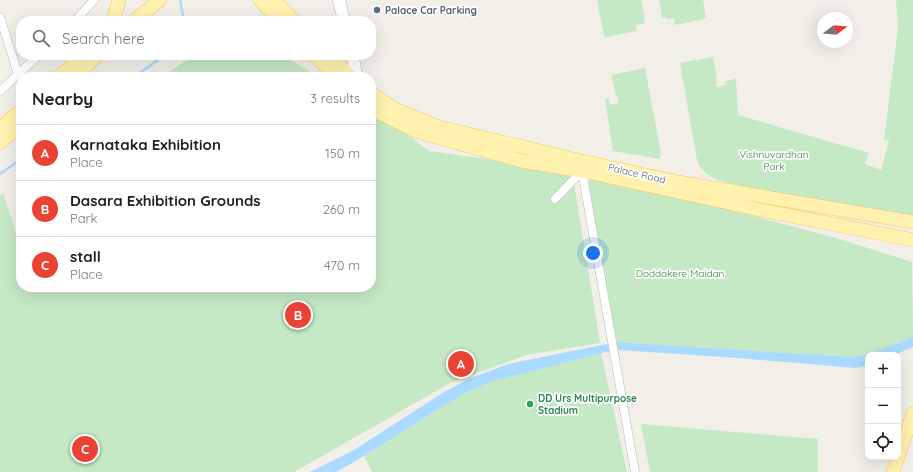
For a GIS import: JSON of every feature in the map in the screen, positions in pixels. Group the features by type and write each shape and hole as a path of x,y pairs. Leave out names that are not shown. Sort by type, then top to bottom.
{"main road":[{"path":"114,16 119,0"},
{"path":"140,16 160,0"},
{"path":"260,0 274,16"},
{"path":"274,0 289,16"},
{"path":"64,72 78,60"},
{"path":"79,72 93,60"},
{"path":"319,60 332,72"},
{"path":"333,60 346,72"},
{"name":"Palace Road","path":"376,96 393,108 446,128 678,182 913,222"},
{"path":"376,112 415,131 522,160 582,171 756,209 907,239 913,251"},
{"path":"0,128 16,114"},
{"path":"0,143 16,129"},
{"path":"901,448 913,413"},
{"path":"893,472 897,460"}],"street":[{"path":"80,16 94,0"},
{"path":"339,0 343,16"},
{"path":"0,17 17,72"},
{"path":"20,72 33,60"},
{"path":"353,60 356,72"},
{"path":"0,91 16,76"},
{"path":"555,199 582,171"},
{"path":"582,171 635,472"}],"green space":[{"path":"597,0 641,0 645,21 643,22 644,24 636,25 637,31 606,37 604,36"},
{"path":"659,0 703,0 706,18 675,25 674,18 662,18"},
{"name":"Vishnuvardhan Park","path":"896,0 913,0 913,226 886,223 718,180 703,170 697,160 680,63 713,57 717,87 726,85 725,81 736,79 738,115 869,153 865,164 881,170 889,141 884,140 898,27"},
{"path":"187,60 290,60 311,72 169,72"},
{"path":"645,68 661,153 660,159 613,151 605,99 609,98 610,105 619,103 611,75"},
{"path":"376,112 429,151 572,171 600,343 526,355 450,383 294,472 0,472 0,195 3,193 16,233 16,292 376,292"},
{"name":"Doddakere Maidan","path":"596,174 836,238 912,262 913,337 875,352 865,352 865,355 850,357 617,342 588,186 590,179"},
{"name":"DD Urs Multipurpose Stadium","path":"601,353 627,472 372,472 364,456 463,394 490,382"},
{"path":"641,424 818,439 818,472 650,472"}],"water":[{"path":"913,337 913,347 901,352 875,352"},
{"path":"617,342 850,357 865,355 865,366 855,368 618,350 606,352 490,382 463,394 336,472 310,472 354,450 444,392 471,378 508,364"}],"waterway":[{"path":"180,0 183,16"},
{"path":"141,72 158,60"},
{"path":"0,174 16,163"}],"place":[{"name":"Palace Car Parking","path":"377,10"},
{"name":"Dasara Exhibition Grounds","path":"298,315"},
{"name":"Karnataka Exhibition","path":"461,364"},
{"name":"DD Urs Multipurpose Stadium","path":"530,404"},
{"name":"stall","path":"85,449"}]}
